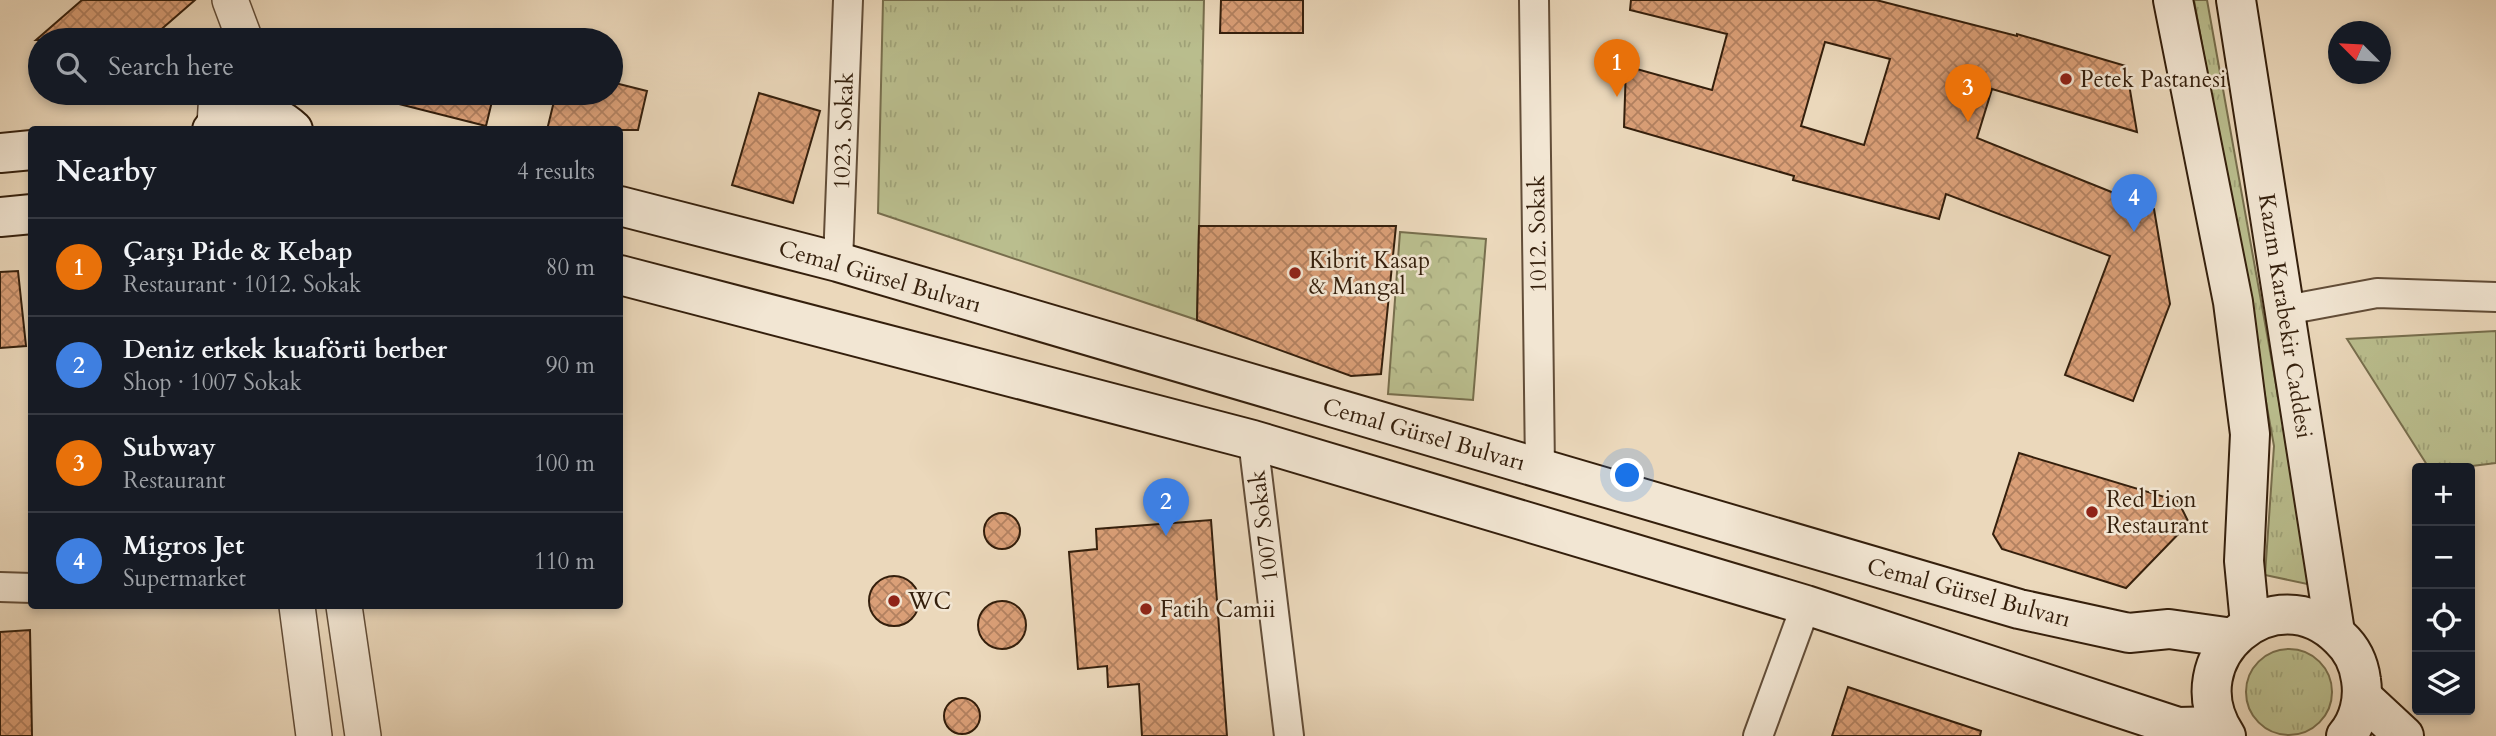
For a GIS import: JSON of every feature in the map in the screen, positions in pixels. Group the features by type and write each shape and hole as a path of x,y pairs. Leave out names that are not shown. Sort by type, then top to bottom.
{"main road":[{"path":"623,276 1253,440 1806,605 2178,727 2223,731 2212,702 2213,673 2218,658 2242,631 2250,434 2233,302 2173,0"},
{"name":"Kazım Karabekir Caddesi","path":"2236,0 2335,632"},
{"path":"215,116 242,112 276,113"},
{"path":"0,152 28,150"},
{"name":"Cemal Gürsel Bulvarı","path":"623,207 838,262 2019,609 2129,633 2169,629 2242,631 2266,618 2298,616 2314,620 2335,632"},
{"path":"0,217 28,214"},
{"path":"2335,632 2357,662 2361,674 2362,697 2359,712 2346,736"},
{"path":"2362,697 2404,736"}],"street":[{"path":"221,28 222,0"},
{"path":"230,0 240,28"},
{"name":"1023. Sokak","path":"838,262 848,0"},
{"name":"1012. Sokak","path":"1534,0 1540,468"},
{"path":"2286,310 2377,293 2496,297"},
{"name":"1007 Sokak","path":"1253,440 1289,736"},
{"path":"0,587 28,588"},
{"path":"1758,736 1806,605"},
{"path":"297,609 314,736"},
{"path":"344,609 363,736"}],"green space":[{"path":"883,0 1204,0 1197,320 878,213"},
{"path":"2194,0 2207,0 2312,585 2265,575 2274,446"},
{"path":"1400,232 1486,239 1473,400 1388,394"},
{"path":"2496,331 2496,463 2475,466 2475,463 2426,463 2347,339"},
{"path":"2289,649 2306,652 2320,661 2329,675 2332,692 2329,709 2320,723 2306,732 2289,735 2272,732 2258,723 2249,709 2246,692 2249,675 2258,661 2272,652"}],"building":[{"path":"82,0 195,0 163,28 50,28"},
{"path":"1221,0 1303,0 1303,33 1220,33"},
{"path":"1631,0 1876,0 2017,34 2126,66 2137,132 1992,89 1977,138 2154,209 2170,304 2133,401 2065,375 2110,256 1946,194 1939,219 1793,180 1794,176 1624,127 1626,66 1712,90 1727,34 1630,10","holes":["1825,42 1890,59 1864,145 1801,126"]},
{"path":"623,85 647,91 638,130 623,130 623,126 548,126 553,105 623,105"},
{"path":"759,93 820,111 793,203 732,185"},
{"path":"403,105 491,105 486,126"},
{"name":"Kibrit Kasap & Mangal","path":"1199,226 1396,226 1381,374 1351,376 1197,320"},
{"path":"18,271 26,346 0,348 0,272"},
{"name":"Red Lion Restaurant","path":"2019,453 2178,501 2189,523 2126,588 2002,549 1993,534"},
{"path":"1002,513 1015,518 1020,531 1015,544 1002,549 989,544 984,531 989,518"},
{"name":"Fatih Camii","path":"1211,520 1227,736 1142,736 1139,684 1108,687 1107,666 1078,669 1069,552 1097,549 1096,529"},
{"name":"WC","path":"894,576 912,583 919,601 912,619 894,626 876,619 869,601 876,583"},
{"path":"1002,601 1019,608 1026,625 1019,642 1002,649 985,642 978,625 985,608"},
{"path":"30,630 32,736 0,736 0,632"},
{"path":"1848,687 1981,731 1980,736 1832,736"},
{"path":"962,698 975,703 980,716 975,729 962,734 949,729 944,716 949,703"}],"place":[{"name":"Petek Pastanesi","path":"2066,79"},
{"name":"Çarşı Pide & Kebap","path":"1617,97"},
{"name":"Subway","path":"1968,122"},
{"name":"Migros Jet","path":"2134,232"},
{"name":"Kibrit Kasap & Mangal","path":"1295,273"},
{"name":"Red Lion Restaurant","path":"2092,512"},
{"name":"Deniz erkek kuaförü berber","path":"1166,536"},
{"name":"WC","path":"894,601"},
{"name":"Fatih Camii","path":"1146,609"}]}
